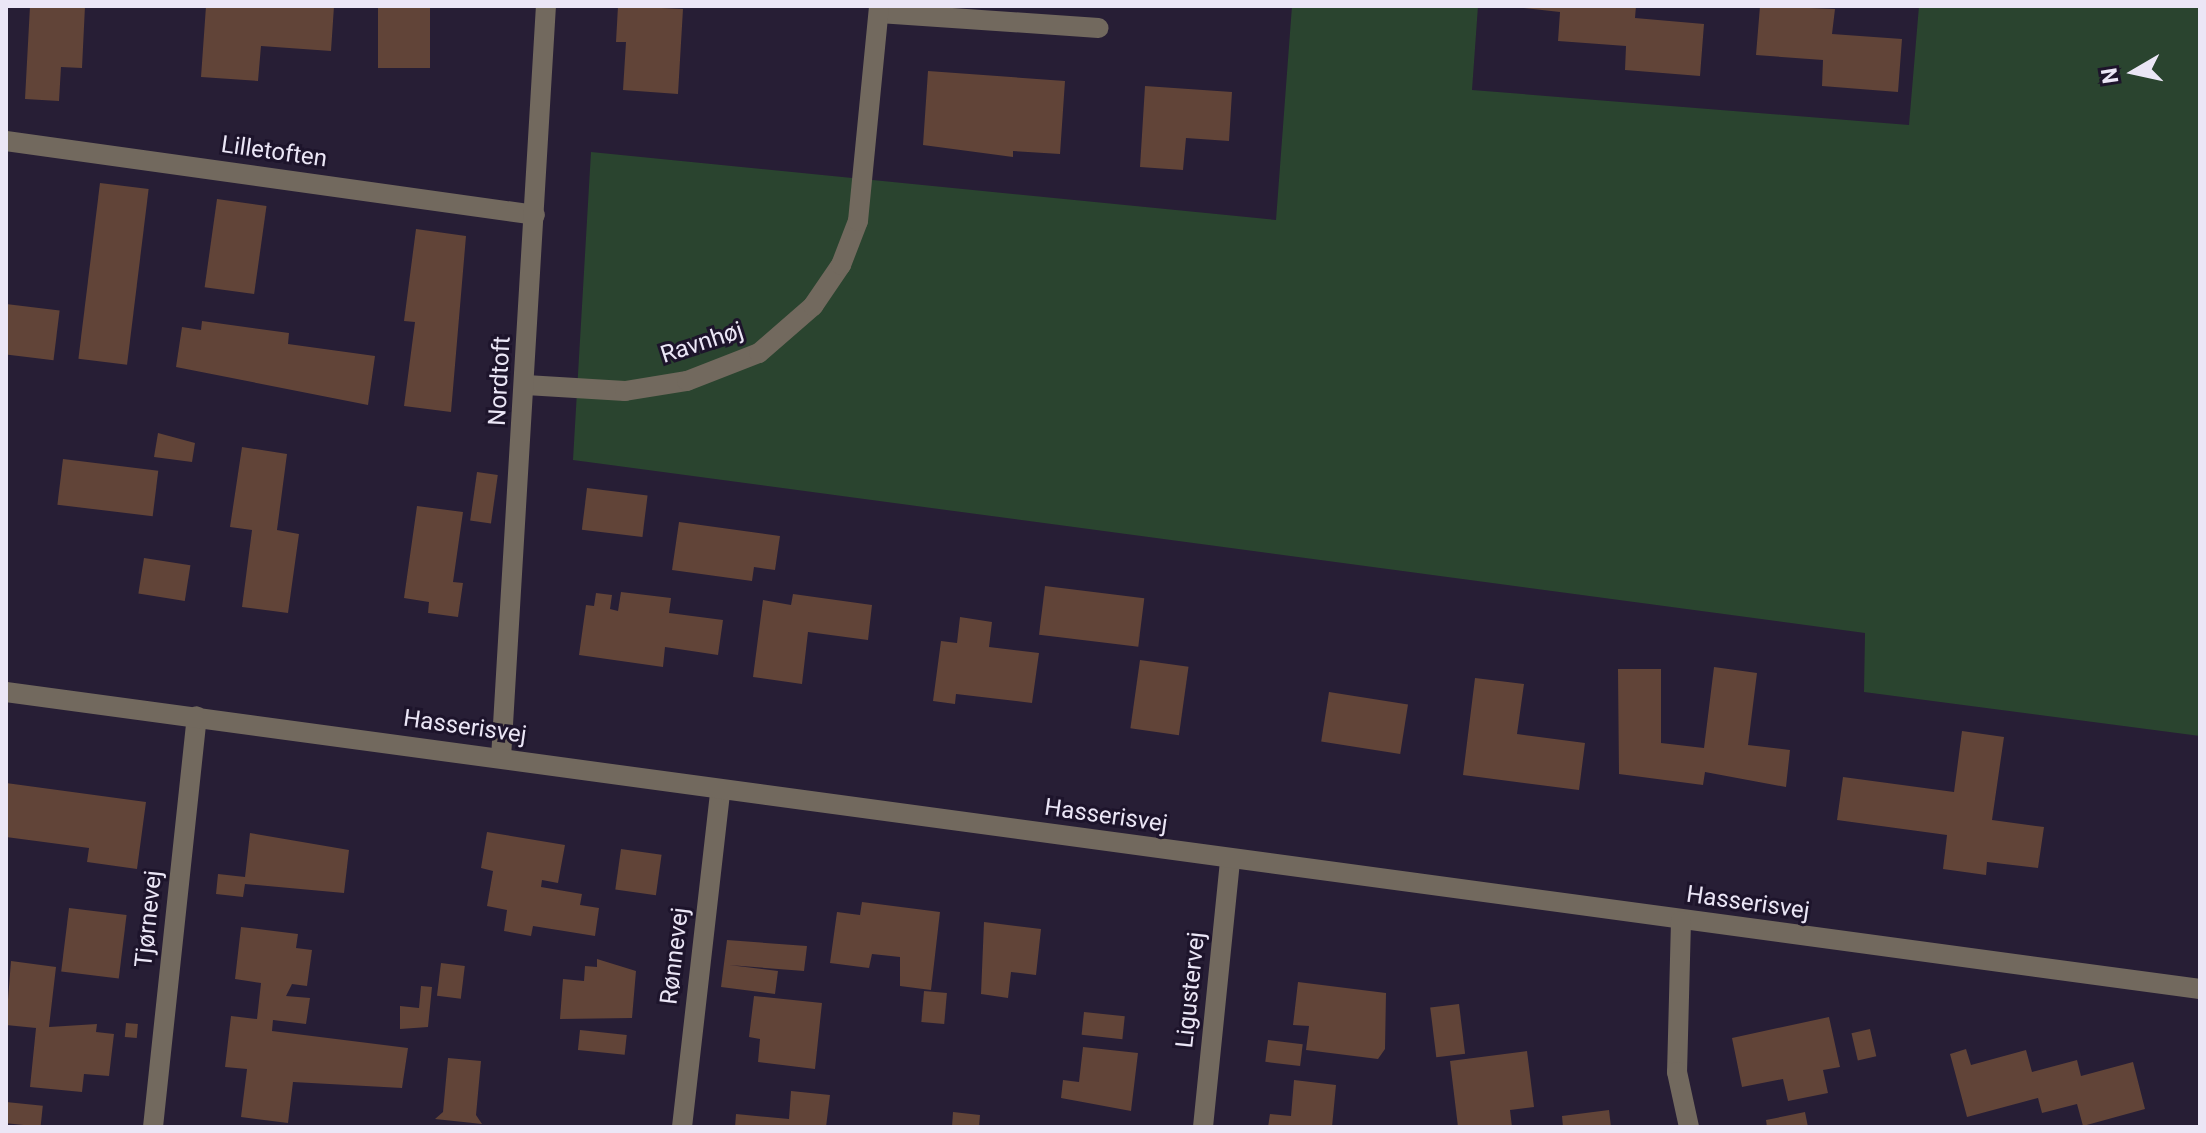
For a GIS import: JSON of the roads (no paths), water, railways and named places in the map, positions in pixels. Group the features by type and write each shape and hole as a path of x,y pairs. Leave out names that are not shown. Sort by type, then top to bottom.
{"street":[{"name":"Nordtoft","path":"501,758 526,385 546,6"},
{"name":"Ravnhøj","path":"526,385 625,391 687,381 759,353 813,306 841,265 858,221 879,10 1098,28"},
{"name":"Lilletoften","path":"6,141 535,215"},
{"name":"Hasserisvej","path":"6,692 2200,989"},
{"name":"Tjørnevej","path":"153,1127 197,716"},
{"name":"Rønnevej","path":"682,1127 720,791"},
{"name":"Ligustervej","path":"1203,1127 1230,859"},
{"path":"1681,921 1677,1072 1689,1127"}]}
